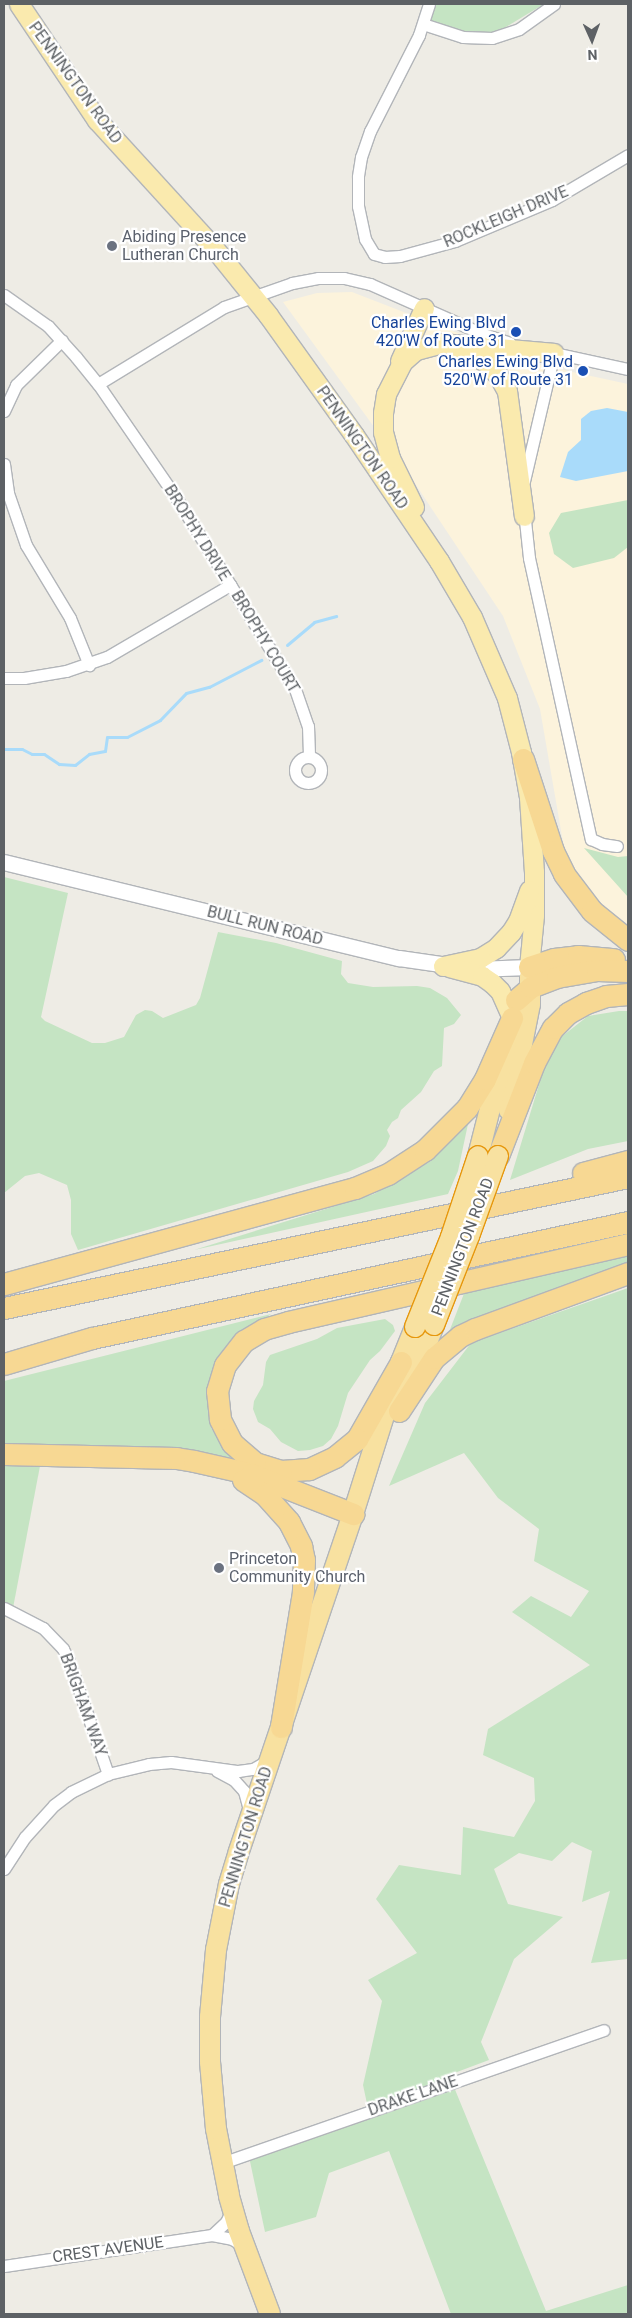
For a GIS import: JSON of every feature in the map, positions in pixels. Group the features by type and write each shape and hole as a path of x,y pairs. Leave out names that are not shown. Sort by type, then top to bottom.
{"highway":[{"path":"523,758 554,851 564,874 592,911 628,940"},
{"path":"4,1284 355,1188 388,1174 425,1150 467,1108 485,1079 522,993 558,958 578,956 606,957 628,964"},
{"path":"522,993 558,977 584,971 628,971"},
{"name":"PENNINGTON ROAD","path":"488,1156 522,993"},
{"name":"PENNINGTON ROAD","path":"353,1514 399,1412 451,1237 488,1156 522,1048 522,993"},
{"path":"488,1156 552,1028 562,1017 586,1002 606,996 628,994"},
{"path":"345,1237 628,1161"},
{"path":"4,1308 628,1177"},
{"path":"4,1364 92,1338 628,1222"},
{"path":"401,1362 357,1439 335,1457 309,1469 281,1471 255,1463 232,1443 220,1419 217,1391 225,1365 244,1341 264,1329 628,1244"},
{"path":"399,1412 434,1358 460,1336 628,1272"},
{"name":"PENNINGTON ROAD","path":"270,2314 244,2246 232,2208 215,2121 210,2062 212,1984 216,1950 229,1884 353,1514 401,1362 424,1326"},
{"path":"4,1454 194,1460 251,1474 353,1514"},
{"path":"194,1460 234,1474 265,1495 289,1522 301,1546 304,1576 281,1727"}],"main road":[{"name":"PENNINGTON ROAD","path":"19,4 97,120 214,248 253,296 354,435 460,594 500,677 523,758 534,839 534,872 533,933 522,993"},
{"path":"424,308 386,394 383,432 387,452 460,594"},
{"path":"400,365 423,347 442,343 554,353"},
{"path":"400,365 426,349 454,348 476,356 498,375 507,391 511,405 524,516"},
{"path":"443,966 480,958 491,953 504,941 518,921 534,872"},
{"path":"443,966 482,976 500,991 522,993"}],"street":[{"path":"428,4 423,24 464,37 492,38 519,29 554,4"},
{"name":"ROCKLEIGH DRIVE","path":"423,24 370,131 359,168 357,196 360,219 367,245 377,255 400,256 454,241 552,200 627,159"},
{"path":"98,384 224,307 301,281 344,278 378,286 500,340 628,369"},
{"name":"BROPHY DRIVE","path":"4,295 30,312 62,340 98,384 177,499 230,585 126,648 89,664 45,675 4,678"},
{"path":"4,411 16,385 62,340"},
{"path":"554,353 525,473 524,516 530,564 591,839 602,844 617,846"},
{"path":"4,464 8,494 26,545 70,618 89,664"},
{"name":"BROPHY COURT","path":"230,585 295,689 308,726 309,757"},
{"name":"BULL RUN ROAD","path":"4,862 376,953 443,966 494,970 522,993"},
{"name":"BRIGHAM WAY","path":"4,1608 43,1628 63,1649 69,1661 108,1774"},
{"path":"4,1868 8,1855 54,1806 72,1792 108,1774 149,1764 171,1762 238,1771 253,1769 270,1759"},
{"path":"211,1767 234,1780 244,1791 251,1816"},
{"name":"DRAKE LANE","path":"222,2163 604,2030"},
{"path":"212,2235 226,2222 232,2208"},
{"name":"CREST AVENUE","path":"4,2266 212,2235 232,2239 244,2246"}],"shaded area":[{"path":"352,292 540,365 628,384 628,926 583,888 564,848 540,709 503,616 412,479 283,302 317,293"}],"green space":[{"path":"431,4 544,4 486,39 430,25"},
{"path":"628,500 628,547 614,558 573,568 554,554 549,533 561,513"},
{"path":"584,848 618,857 628,856 628,897"},
{"path":"4,877 68,893 41,1017 45,1021 92,1043 105,1043 124,1037 136,1015 145,1010 152,1011 163,1018 196,1005 200,998 218,932 276,943 342,961 341,974 348,983 373,987 417,986 430,988 447,998 461,1015 454,1024 444,1028 442,1066 434,1071 421,1092 401,1110 398,1118 392,1122 387,1130 390,1136 386,1146 373,1161 348,1172 78,1250 71,1234 71,1200 67,1185 39,1173 25,1176 4,1193"},
{"path":"628,1011 628,1141 588,1149 510,1180 551,1045 588,1016"},
{"path":"468,1124 458,1171 448,1194 194,1250 374,1194 431,1161"},
{"path":"628,1253 628,1265 449,1332 465,1291"},
{"path":"628,1288 628,1959 591,1963 610,1891 582,1902 592,1851 572,1842 552,1861 519,1853 494,1869 508,1904 563,1917 514,1959 481,2042 489,2060 449,2075 546,2311 628,2285 628,2314 451,2314 389,2151 329,2173 316,2217 265,2232 248,2152 369,2113 363,2085 382,2001 368,1980 417,1953 376,1899 399,1865 461,1875 463,1827 514,1837 535,1801 534,1778 483,1755 488,1729 590,1665 512,1612 531,1596 571,1617 589,1591 534,1561 539,1529 498,1498 464,1453 389,1486 425,1403 471,1343"},
{"path":"271,1314 251,1328 212,1370 211,1428 232,1458 171,1450 4,1448 4,1381"},
{"path":"385,1319 393,1325 395,1331 380,1351 370,1360 348,1393 338,1426 331,1439 323,1446 298,1451 281,1442 270,1429 258,1422 253,1409 254,1401 263,1385 266,1362 270,1355 317,1339 337,1328"},
{"path":"4,1466 40,1466 13,1608 4,1607"}],"water":[{"path":"607,408 628,412 628,471 576,481 560,477 568,452 581,440 581,419 591,411"}],"waterway":[{"path":"287,645 314,622 336,616"},
{"path":"4,749 22,749 32,754 44,754 59,764 75,765 89,754 105,751 107,737 127,737 160,720 186,693 209,687 261,660"}],"place":[{"name":"Abiding Presence Lutheran Church","path":"112,246"},
{"name":"Charles Ewing Blvd 420'W of Route 31","path":"516,332"},
{"name":"Charles Ewing Blvd 520'W of Route 31","path":"583,371"},
{"name":"Princeton Community Church","path":"219,1568"}]}
